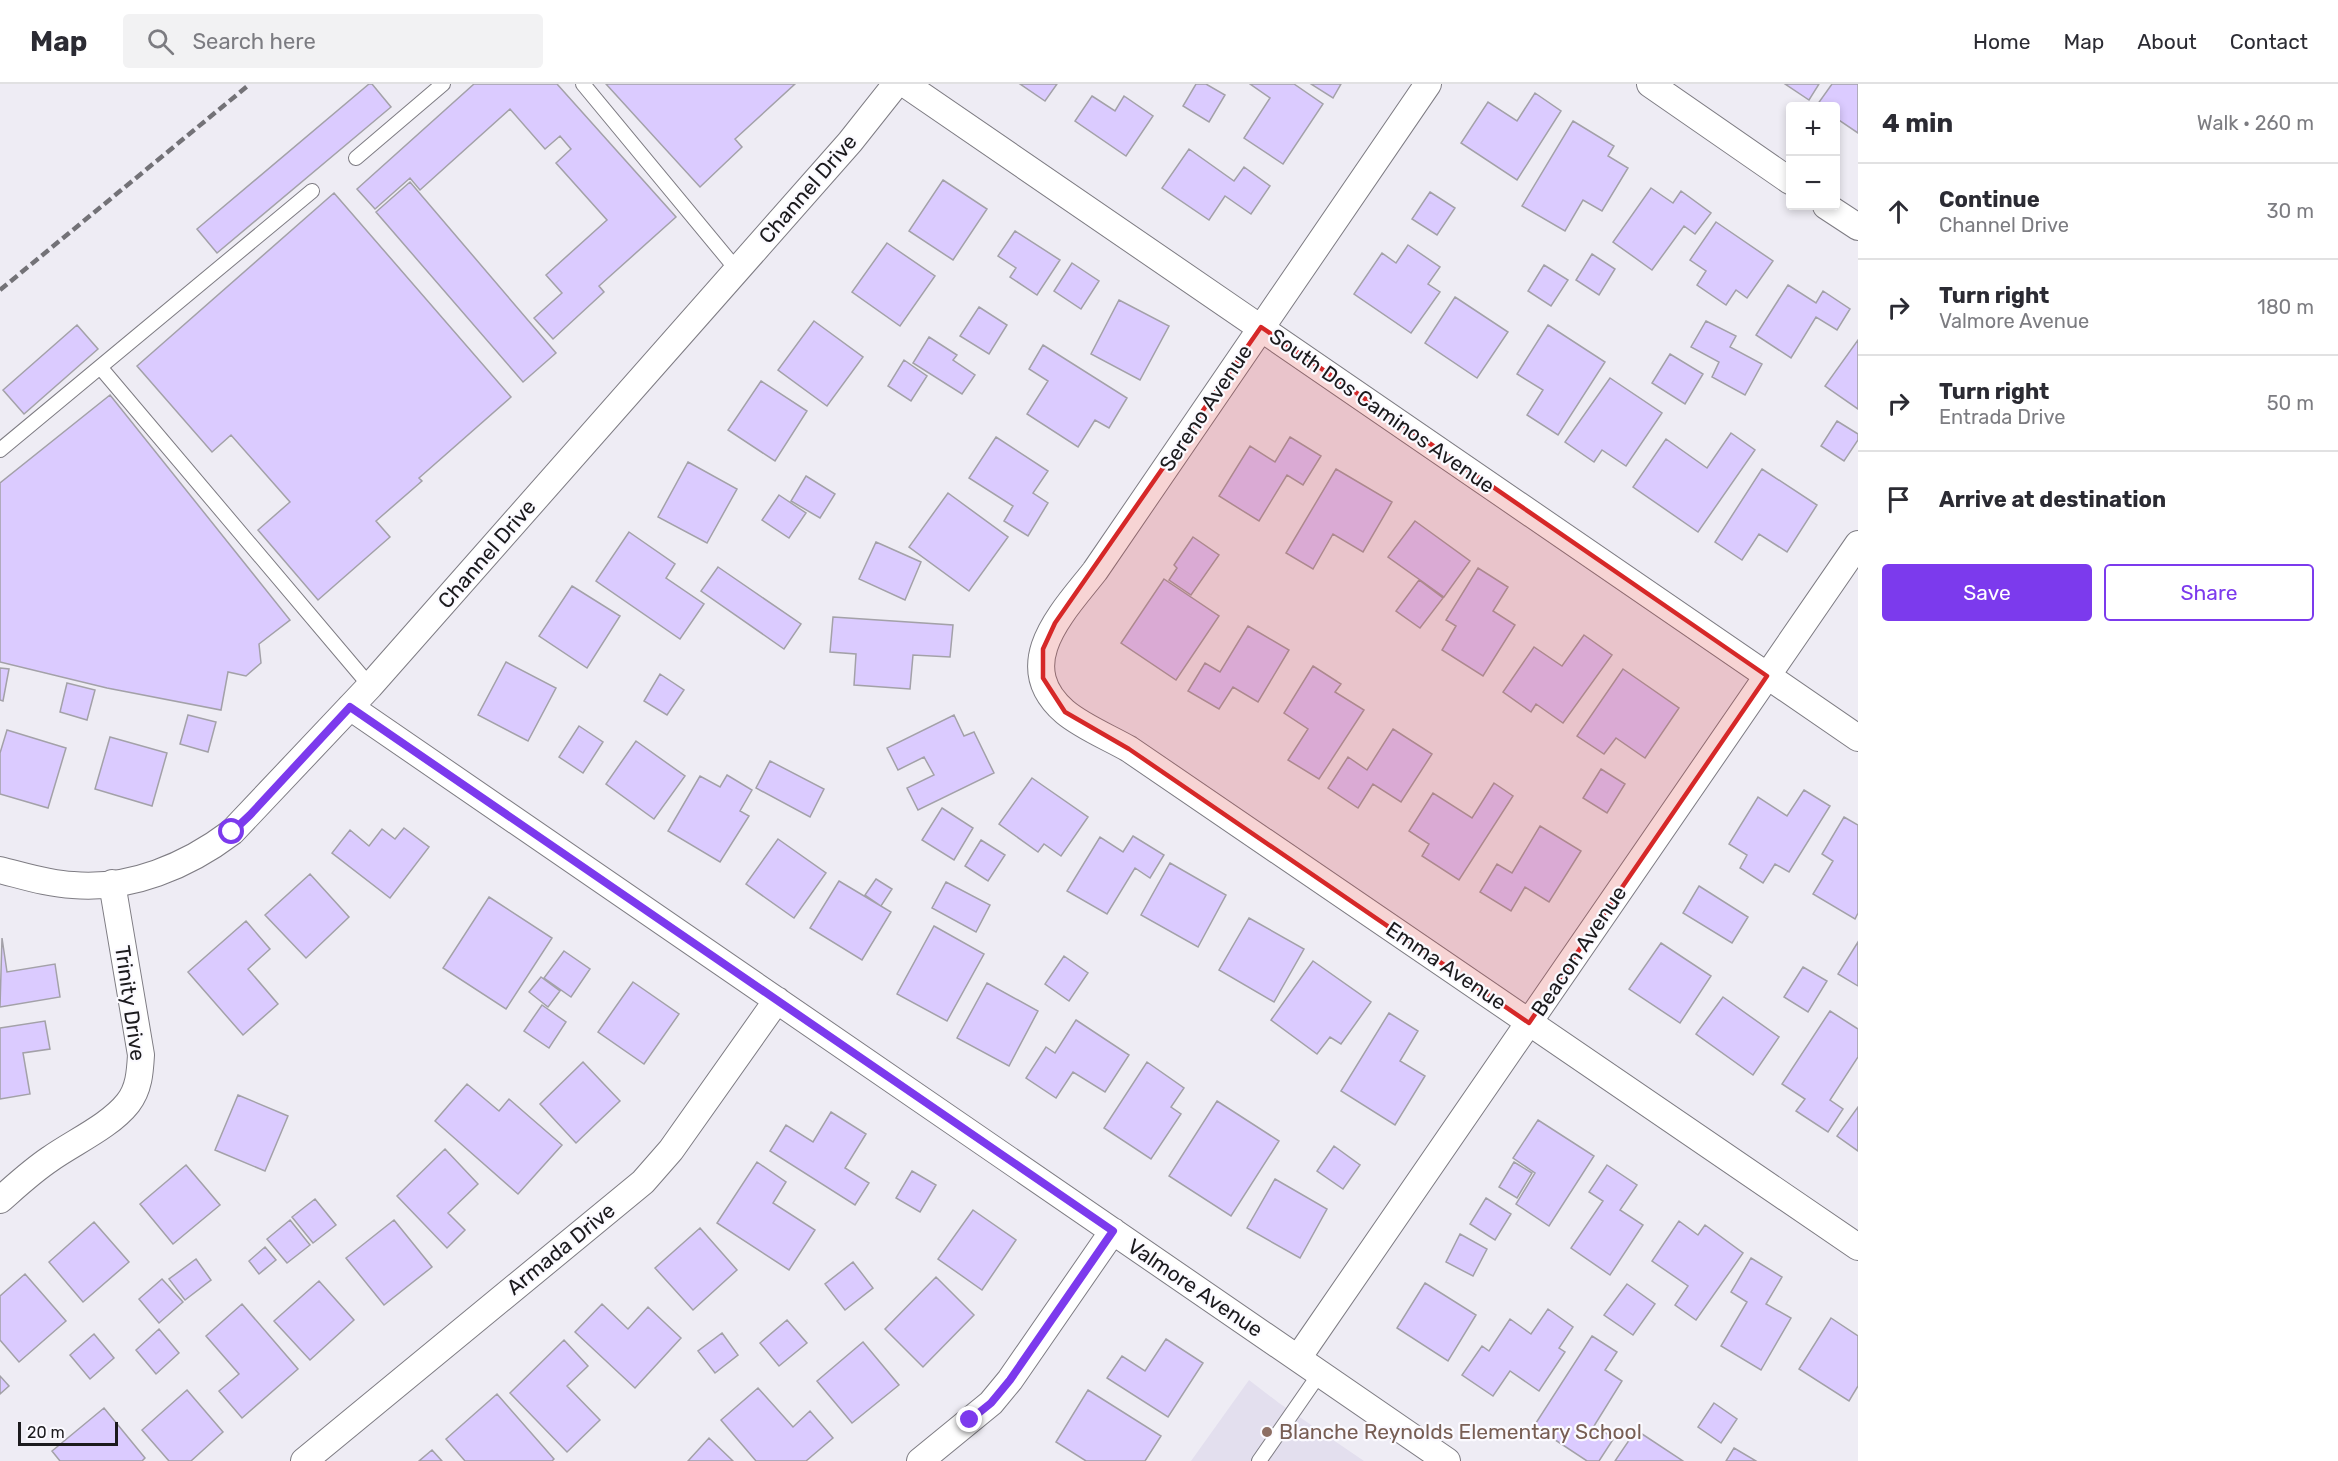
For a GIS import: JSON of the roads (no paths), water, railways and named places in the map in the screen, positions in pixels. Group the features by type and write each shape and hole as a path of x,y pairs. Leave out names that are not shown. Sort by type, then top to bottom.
{"street":[{"name":"Channel Drive","path":"0,870 73,886 112,884 169,870 213,847 250,815 370,686 850,142 896,84"},
{"name":"South Dos Caminos Avenue","path":"905,84 1858,738"},
{"name":"Sereno Avenue","path":"1043,678 1041,665 1043,649 1047,636 1055,623 1095,571 1428,84"},
{"path":"1650,84 1786,178"},
{"path":"1832,210 1858,227"},
{"name":"Beacon Avenue","path":"1298,1358 1858,544"},
{"name":"Emma Avenue","path":"1043,678 1049,692 1065,712 1129,749 1858,1247"},
{"name":"Valmore Avenue","path":"350,707 1444,1460"},
{"name":"Trinity Drive","path":"0,1200 48,1160 118,1113 129,1102 136,1089 141,1055 112,884"},
{"name":"Armada Drive","path":"304,1461 658,1167 777,1000"},
{"path":"920,1461 997,1395 1113,1231"}],"lane":[{"path":"356,158 443,84"},
{"path":"583,84 737,270"},
{"path":"0,450 312,191"},
{"path":"100,367 370,686"},
{"path":"1259,1461 1320,1373"}],"railway":[{"path":"0,290 250,84"}],"place":[{"name":"Blanche Reynolds Elementary School","path":"1267,1432"}]}
